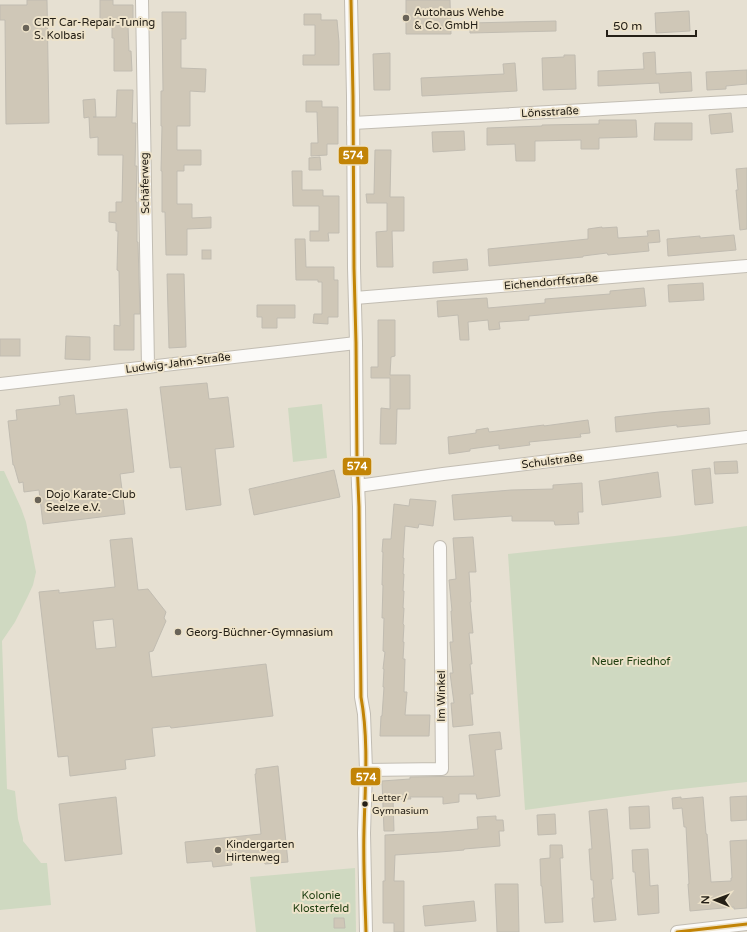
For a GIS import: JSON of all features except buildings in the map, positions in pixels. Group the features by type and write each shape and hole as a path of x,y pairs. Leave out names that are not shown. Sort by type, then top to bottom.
{"street":[{"name":"Schäferweg","path":"142,0 148,367"},
{"path":"351,0 361,697 364,714 366,770 364,833 366,932"},
{"name":"Lönsstraße","path":"353,123 747,101"},
{"name":"Eichendorffstraße","path":"355,298 747,266"},
{"name":"Ludwig-Jahn-Straße","path":"0,384 356,343"},
{"name":"Schulstraße","path":"358,486 450,473 747,437"},
{"name":"Im Winkel","path":"366,770 442,769 440,547"},
{"path":"677,932 747,924"}],"green space":[{"path":"322,404 327,458 293,462 288,408"},
{"path":"0,471 4,471 26,522 36,572 33,585 27,598 15,622 2,641 7,789 15,791 18,819 23,841 41,863 47,863 51,905 0,910"},
{"name":"Neuer Friedhof","path":"747,526 747,782 672,790 525,810 508,554 675,536"},
{"name":"Kolonie Klosterfeld","path":"355,868 356,932 256,932 250,877"}],"transit line":[{"name":"574","path":"351,0 361,697 366,747 364,831 366,932"},
{"name":"574","path":"677,932 747,924"}],"place":[{"name":"Autohaus Wehbe & Co. GmbH","path":"406,18"},
{"name":"CRT Car-Repair-Tuning S. Kolbasi","path":"26,28"},
{"name":"Dojo Karate-Club Seelze e.V.","path":"38,500"},
{"name":"Georg-Büchner-Gymnasium","path":"178,632"},
{"name":"Letter / Gymnasium","path":"365,804"},
{"name":"Kindergarten Hirtenweg","path":"218,850"}]}
